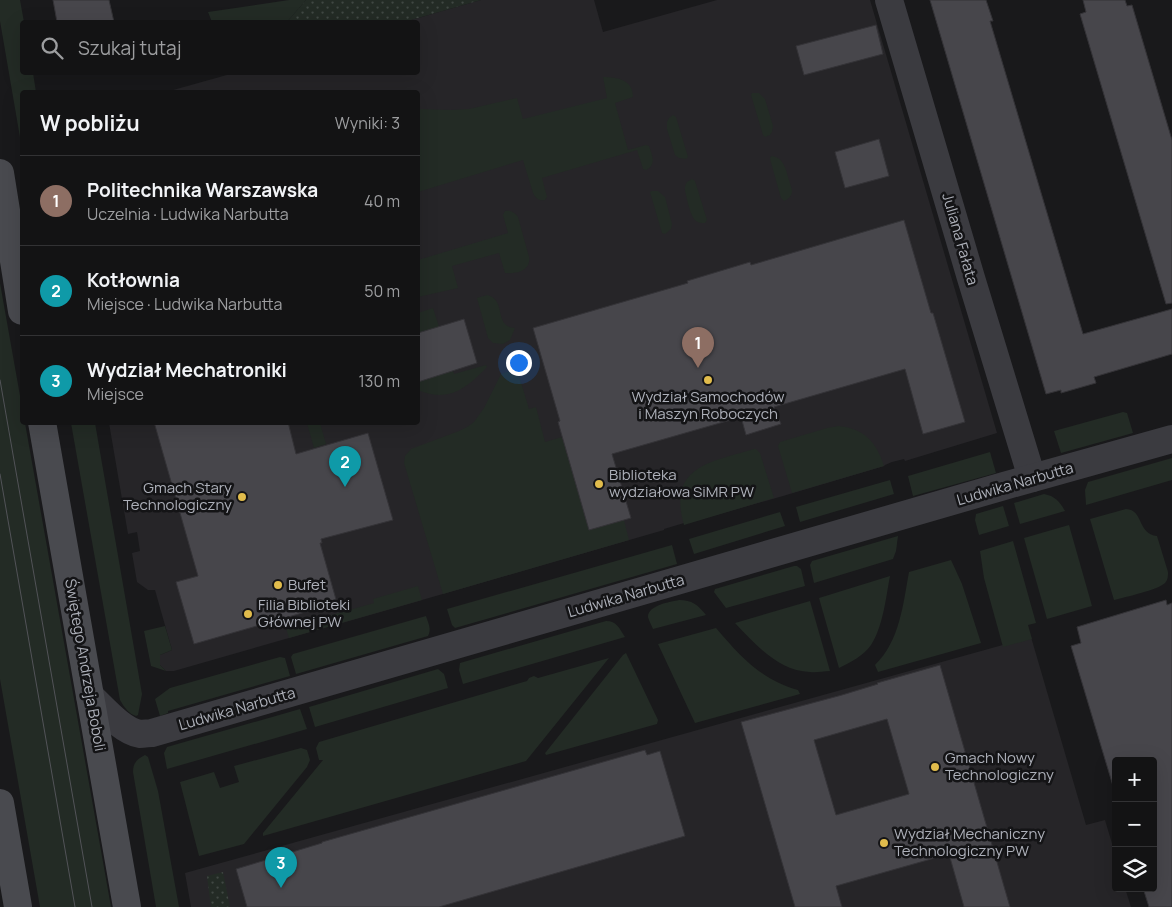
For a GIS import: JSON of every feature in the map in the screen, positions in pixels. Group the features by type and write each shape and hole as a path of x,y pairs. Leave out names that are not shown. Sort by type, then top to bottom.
{"main road":[{"path":"0,173 20,298"},
{"name":"Świętego Andrzeja Boboli","path":"43,425 127,907"},
{"path":"0,803 18,907"}],"street":[{"name":"Juliana Fałata","path":"889,0 1032,478"},
{"name":"Ludwika Narbutta","path":"90,696 129,730 140,734 152,733 1172,439"}],"shaded area":[{"path":"0,0 20,0 24,20 20,20 20,75 33,75 36,90 20,90 20,137 0,21"},
{"path":"289,0 306,0 289,20 211,20 208,12"},
{"path":"306,0 481,0 411,20 289,20"},
{"path":"481,0 594,0 603,32 717,0 870,0 997,433 422,600 174,671 166,671 160,665 160,655 172,650 155,590 148,590 137,582 132,553 140,551 137,532 128,534 109,425 420,425 420,90 173,90 227,75 420,75 420,20 411,20"},
{"path":"603,77 619,79 630,87 633,97 615,103 628,150 646,145 649,146 653,163 646,170 643,169 637,150 542,178 547,197 543,200 535,197 533,193 523,160 420,191 420,109 469,109 517,98 523,119 607,98"},
{"path":"752,93 759,93 765,99 773,126 770,135 765,137 751,95"},
{"path":"673,115 676,117 688,157 686,159 675,155 667,129 667,122"},
{"path":"771,156 782,161 787,172 792,192 788,199 784,201 781,198 770,159"},
{"path":"692,179 695,181 707,220 705,223 699,223 695,220 688,205 685,186"},
{"path":"658,191 665,197 672,224 671,229 665,234 662,233 650,192"},
{"path":"505,211 509,211 518,217 529,257 528,266 522,271 505,273 499,253 452,266 458,288 420,297 420,259 508,233 503,215"},
{"path":"0,283 20,396 20,425 25,425 111,907 40,907 0,679"},
{"path":"487,295 497,302 504,323 515,328 510,340 503,344 493,343 488,338 477,298"},
{"path":"433,308 454,374 486,365 487,367 472,382 456,392 438,395 420,391 420,381 431,378 420,337 420,312"},
{"path":"517,369 529,409 536,407 545,442 562,437 589,530 624,520 629,540 443,594 404,463 405,456 411,449 459,431 474,422 484,408 501,374"},
{"path":"1123,412 1127,413 1133,433 1061,453 1054,431"},
{"path":"71,425 95,425 142,694 138,715 131,714 120,700"},
{"path":"308,425 321,425 326,444 314,448"},
{"path":"839,426 856,430 868,438 877,450 884,466 792,493 778,446 780,442"},
{"path":"754,449 760,453 774,498 684,525 680,505 682,490 687,478 708,463"},
{"path":"990,452 996,473 913,496 908,476"},
{"path":"1172,458 1172,480 1086,505 1085,490 1088,482"},
{"path":"890,480 894,494 800,522 796,507"},
{"path":"1044,494 1057,500 1065,511 1020,524 1014,503"},
{"path":"1003,506 1009,526 979,535 975,520 976,514"},
{"path":"1126,509 1136,513 1146,531 1157,536 1168,576 1167,581 1161,586 1114,600 1090,519"},
{"path":"780,512 785,526 694,554 689,539"},
{"path":"1069,525 1092,606 1047,619 1024,538"},
{"path":"898,536 893,559 814,583 810,565 812,561"},
{"path":"1013,541 1036,623 1028,625 1032,639 1003,647 984,578 980,551"},
{"path":"672,545 677,564 455,628 452,625 447,609"},
{"path":"951,560 962,584 981,643 878,672 875,665 890,645 899,621 909,572"},
{"path":"794,566 801,569 805,586 726,608 714,592 715,589"},
{"path":"890,576 884,612 875,638 864,652 839,668 819,598"},
{"path":"418,586 422,600 289,638 286,628 374,603 373,599"},
{"path":"679,600 694,604 706,615 653,629 648,617 649,613 655,607"},
{"path":"810,601 830,671 812,672 798,670 777,662 735,623"},
{"path":"426,616 430,628 428,636 296,674 291,657 293,654"},
{"path":"606,621 615,624 625,637 463,684 459,670 460,663"},
{"path":"165,626 172,650 160,655 160,665 166,671 151,666 144,631"},
{"path":"716,628 752,666 773,680 798,690 800,694 695,723 658,644"},
{"path":"1031,637 1086,825 1105,820 1112,844 1112,892 1126,892 1131,907 191,907 185,873"},
{"path":"626,653 658,720 657,724 546,755 545,753"},
{"path":"280,657 285,658 290,676 168,711 168,713 160,716 155,699 170,688"},
{"path":"609,658 526,761 263,836 263,833 323,760 319,760 316,748 319,742 527,681 534,676 538,678"},
{"path":"438,669 444,674 448,688 315,727 309,707"},
{"path":"300,709 307,729 167,769 164,753 167,747"},
{"path":"301,748 307,750 310,760 307,767 244,844 199,856 180,782 214,772 220,788 239,782 234,766"},
{"path":"145,755 148,757 158,791 179,907 156,907 133,772 136,762"},
{"path":"223,872 230,907 211,907 207,876"}],"building":[{"path":"53,0 109,0 114,20 57,20"},
{"path":"930,0 986,0 993,21 990,21 1083,334 1172,309 1172,354 1094,377 1096,383 1061,393 1061,390 1046,394"},
{"path":"1083,0 1125,0 1127,6 1132,5 1172,140 1172,303 1166,304 1080,14 1086,12"},
{"path":"876,25 883,54 804,75 796,46"},
{"path":"879,139 889,176 845,188 835,152"},
{"name":"Wydział Samochodów i Maszyn Roboczych","path":"904,220 965,422 923,434 905,369 774,407 781,424 746,435 741,417 612,454 631,518 589,530 533,328 688,283 687,281 750,262 751,265"},
{"path":"464,319 477,363 420,381 420,332"},
{"name":"Gmach Stary Technologiczny","path":"155,425 289,425 296,454 368,433 393,520 321,539 322,543 320,543 337,603 194,644 176,582 198,576"},
{"path":"1166,600 1167,605 1172,603 1172,907 1149,907 1144,892 1157,892 1157,757 1112,757 1112,783 1071,646 1081,643 1077,627"},
{"name":"Gmach Nowy Technologiczny","path":"940,665 1010,907 964,907 949,854 836,886 842,907 795,907 741,722 842,695","holes":["887,719 909,794 836,815 814,740"]},
{"path":"645,750 647,755 660,751 685,836 439,907 247,907 236,869 322,842"}],"tram line":[{"path":"0,380 92,907"},
{"path":"0,474 75,907"}],"place":[{"name":"Politechnika Warszawska","path":"698,368"},
{"name":"Wydział Samochodów i Maszyn Roboczych","path":"708,380"},
{"name":"Biblioteka wydziałowa SiMR PW","path":"599,484"},
{"name":"Kotłownia","path":"345,487"},
{"name":"Gmach Stary Technologiczny","path":"242,497"},
{"name":"Bufet","path":"278,585"},
{"name":"Filia Biblioteki Głównej PW","path":"248,614"},
{"name":"Gmach Nowy Technologiczny","path":"935,767"},
{"name":"Wydział Mechaniczny Technologiczny PW","path":"884,843"},
{"name":"Wydział Mechatroniki","path":"281,888"}]}
